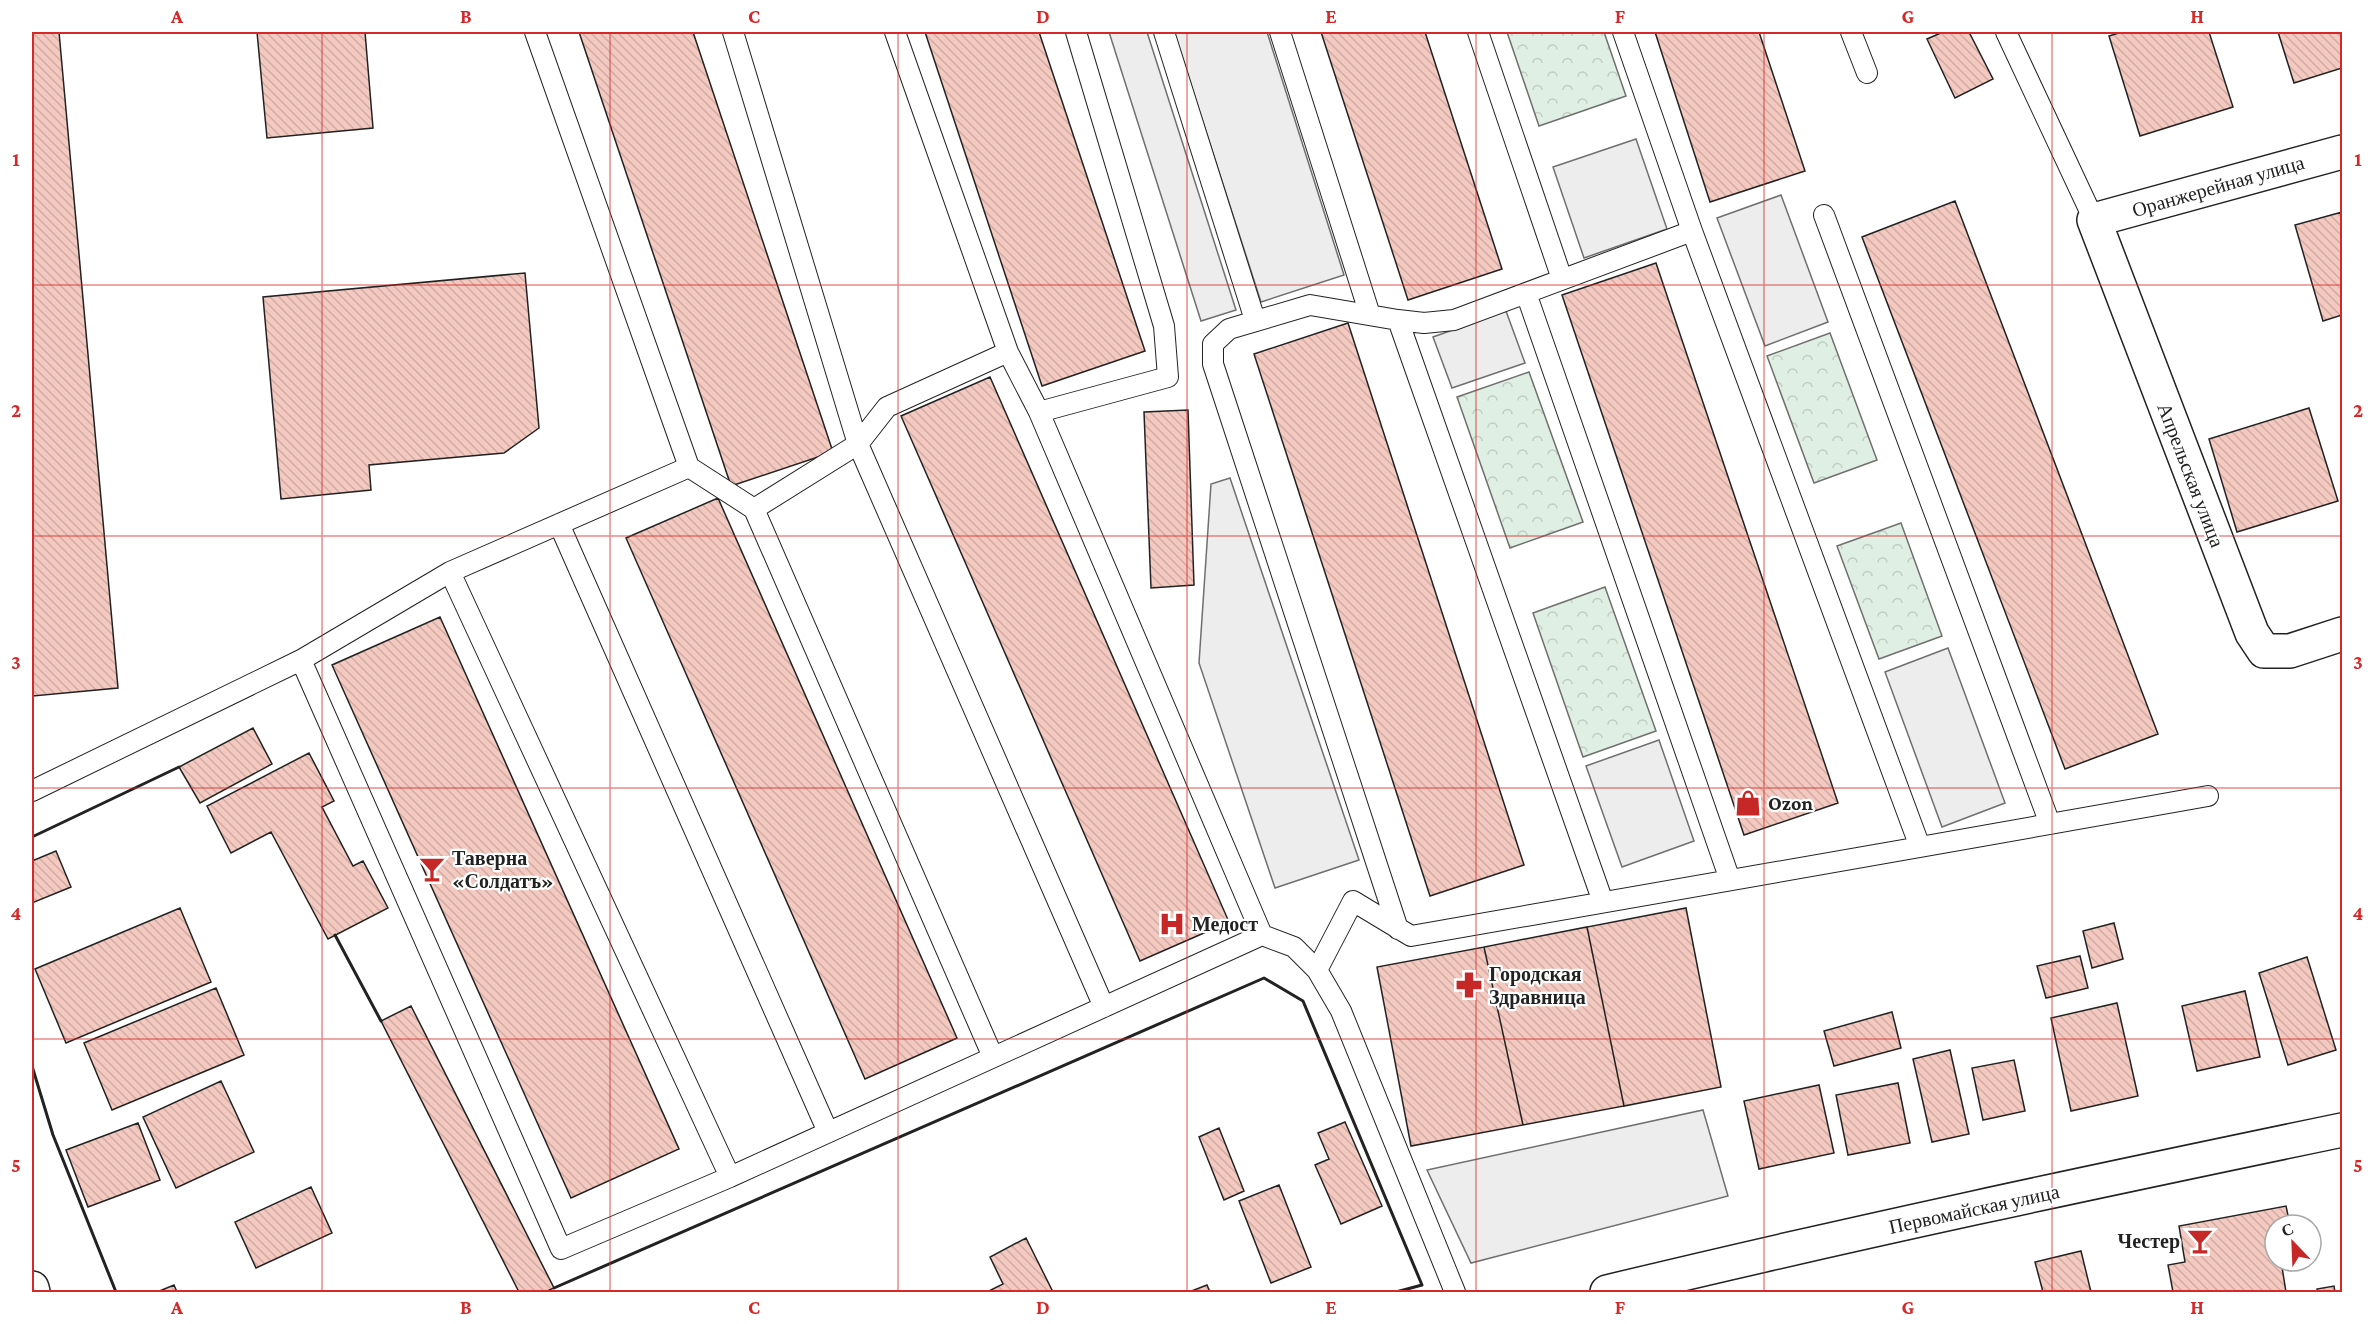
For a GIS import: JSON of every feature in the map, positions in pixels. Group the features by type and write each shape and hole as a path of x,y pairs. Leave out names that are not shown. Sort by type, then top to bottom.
{"street":[{"name":"Оранжерейная улица","path":"2094,220 2343,152"},
{"name":"Апрельская улица","path":"2094,220 2252,633 2264,651 2290,651 2343,634"},
{"name":"Первомайская улица","path":"1607,1293 1742,1260 2049,1192 2343,1130"}],"lane":[{"path":"535,32 689,467 754,509 993,1057"},
{"path":"733,32 858,444 1104,1007"},
{"path":"895,32 1008,352 1039,412 1262,935"},
{"path":"1039,412 1168,377 1164,326 1076,32"},
{"path":"1164,32 1255,320"},
{"path":"1280,32 1370,315"},
{"path":"1478,32 1562,279"},
{"path":"1623,32 1692,231 1920,847"},
{"path":"1851,32 1866,73"},
{"path":"2006,32 2094,220"},
{"path":"1824,215 2050,824"},
{"path":"1398,929 1213,364 1213,344 1229,329 1310,305 1424,323 1454,320 1692,231"},
{"path":"1526,293 1730,880"},
{"path":"1398,320 1603,902"},
{"path":"754,509 858,444 887,407 1008,352"},
{"path":"32,791 301,660 450,572 689,467"},
{"path":"558,524 828,1132"},
{"path":"450,572 730,1177"},
{"path":"301,660 561,1249 730,1177 1262,935 1294,947 1317,970 1341,1011 1455,1293"},
{"path":"1317,970 1353,901 1411,936 2208,796"}],"green space":[{"path":"1507,32 1604,32 1626,96 1539,126"},
{"path":"1830,333 1877,460 1814,483 1767,356"},
{"path":"1529,372 1583,522 1510,548 1457,397"},
{"path":"1901,523 1942,636 1879,659 1837,546"},
{"path":"1605,587 1656,731 1583,757 1533,613"}],"shaded area":[{"path":"1109,32 1147,32 1236,310 1201,321"},
{"path":"1174,32 1267,32 1344,275 1261,302"},
{"path":"1636,139 1667,229 1584,258 1553,167"},
{"path":"1781,195 1828,322 1765,346 1717,218"},
{"path":"1506,311 1525,363 1452,388 1433,337"},
{"path":"1230,478 1359,860 1275,888 1199,663 1211,484"},
{"path":"1948,648 2005,803 1942,827 1885,672"},
{"path":"1659,740 1694,841 1622,867 1586,766"},
{"path":"1703,1110 1728,1196 1471,1263 1427,1170"}],"building":[{"path":"32,32 59,32 118,688 33,696"},
{"path":"257,32 365,32 373,128 267,138"},
{"path":"579,32 693,32 833,452 731,486"},
{"path":"925,32 1039,32 1145,351 1042,386"},
{"path":"1321,32 1425,32 1502,269 1408,300"},
{"path":"1655,32 1759,32 1805,171 1710,202"},
{"path":"1943,32 1969,32 1993,79 1955,98 1927,39"},
{"path":"2122,32 2209,32 2233,107 2140,136 2109,36"},
{"path":"2278,32 2342,32 2342,68 2294,83"},
{"path":"1955,201 2158,734 2065,769 1862,237"},
{"path":"2342,212 2342,315 2323,321 2295,225"},
{"path":"1656,263 1838,803 1744,835 1562,295"},
{"path":"525,273 539,428 504,453 369,465 371,490 281,499 263,297"},
{"path":"1348,323 1524,865 1430,896 1254,354"},
{"path":"990,377 1229,922 1140,961 901,416"},
{"path":"2309,408 2338,501 2237,532 2209,439"},
{"path":"1188,410 1194,585 1151,588 1144,412"},
{"path":"718,498 957,1038 865,1079 626,538"},
{"path":"440,617 679,1149 571,1198 332,665"},
{"path":"253,728 272,764 200,803 179,767"},
{"path":"309,753 334,801 322,807 353,866 363,861 388,908 328,939 271,832 231,853 207,806"},
{"path":"56,851 71,887 32,903 32,861"},
{"path":"180,908 211,982 66,1043 35,969"},
{"path":"1686,908 1721,1087 1624,1106 1587,927"},
{"path":"2114,923 2123,959 2092,968 2083,931"},
{"path":"1587,927 1624,1106 1523,1125 1484,947"},
{"path":"1484,947 1523,1125 1411,1146 1377,967"},
{"path":"2080,956 2088,988 2046,998 2037,966"},
{"path":"2307,957 2336,1050 2288,1065 2259,973"},
{"path":"216,988 244,1055 112,1110 84,1043"},
{"path":"2245,991 2260,1057 2197,1071 2182,1006"},
{"path":"2117,1003 2138,1096 2071,1111 2051,1018"},
{"path":"411,1006 554,1288 545,1292 519,1292 381,1021"},
{"path":"1892,1012 1901,1048 1834,1066 1824,1031"},
{"path":"1950,1050 1969,1134 1932,1142 1913,1059"},
{"path":"2014,1060 2025,1111 1983,1120 1972,1068"},
{"path":"221,1081 254,1152 176,1188 143,1117"},
{"path":"1898,1083 1910,1143 1848,1155 1836,1095"},
{"path":"1819,1085 1834,1153 1759,1169 1744,1101"},
{"path":"1345,1122 1382,1206 1341,1224 1315,1165 1329,1159 1318,1133"},
{"path":"138,1123 160,1180 88,1207 66,1150"},
{"path":"1219,1128 1244,1191 1224,1200 1199,1137"},
{"path":"1279,1185 1311,1267 1271,1283 1239,1201"},
{"path":"311,1187 332,1233 256,1268 235,1222"},
{"path":"2286,1206 2287,1213 2263,1213 2263,1273 2283,1273 2286,1292 2173,1292 2168,1265 2185,1262 2179,1226"},
{"path":"1026,1238 1053,1292 987,1292 1003,1284 990,1257"},
{"path":"2081,1251 2091,1292 2043,1292 2035,1262"},
{"path":"174,1285 177,1292 157,1292"},
{"path":"1207,1285 1210,1292 1189,1292"},
{"path":"2334,1286 2335,1292 2318,1292 2317,1289"}],"wall":[{"path":"32,837 179,767"},
{"path":"335,935 381,1021"},
{"path":"554,1288 1264,978 1303,1001 1422,1285 1396,1292"},
{"path":"32,1066 53,1135 116,1292"}],"place":[{"name":"Ozon","path":"1748,803"},
{"name":"Таверна «Солдатъ»","path":"432,869"},
{"name":"Медост","path":"1172,924"},
{"name":"Городская Здравница","path":"1469,985"},
{"name":"Честер","path":"2200,1241"}]}
